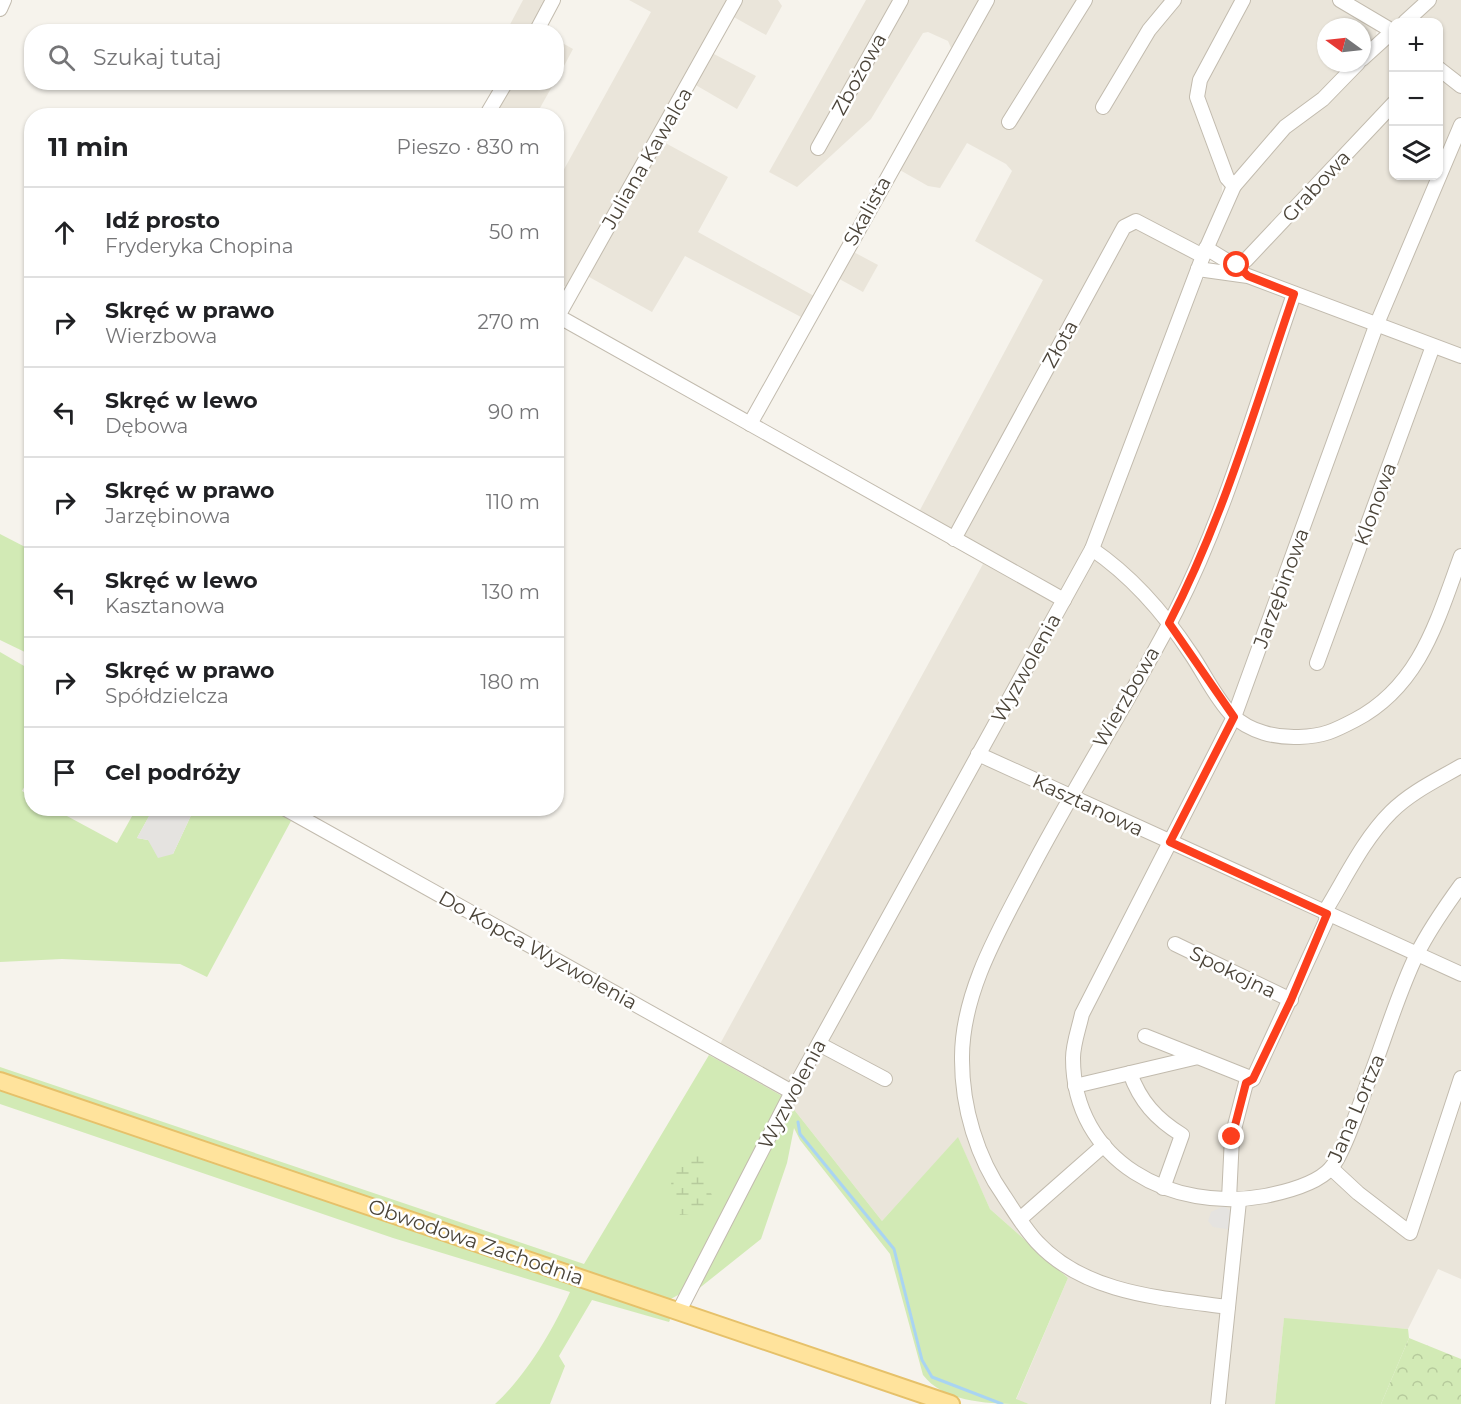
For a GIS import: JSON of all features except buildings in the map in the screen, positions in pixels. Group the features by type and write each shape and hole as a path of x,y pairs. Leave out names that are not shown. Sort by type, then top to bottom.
{"main road":[{"name":"Obwodowa Zachodnia","path":"0,1081 951,1404"}],"street":[{"path":"0,9 4,0"},
{"path":"540,24 553,0"},
{"name":"Juliana Kawalca","path":"564,303 735,0"},
{"name":"Zbożowa","path":"818,148 901,0"},
{"name":"Skalista","path":"750,424 987,0"},
{"path":"1009,122 1085,0"},
{"path":"1103,107 1149,30 1174,0"},
{"path":"1234,186 1227,178 1197,97 1200,80 1243,0"},
{"path":"1340,0 1389,29"},
{"path":"1409,18 1429,0"},
{"path":"1371,51 1389,35"},
{"name":"Wyzwolenia","path":"679,1311 792,1092 1092,549 1202,258 1234,186 1285,127 1323,99 1349,72"},
{"path":"1443,72 1461,86"},
{"path":"491,108 501,90"},
{"name":"Grabowa","path":"1237,265 1246,260 1389,108"},
{"name":"Jarzębinowa","path":"1234,1200 1162,1188 1127,1170 1104,1145 1083,1108 1075,1086 1073,1056 1082,1014 1234,717 1377,326 1461,125"},
{"name":"Złota","path":"954,539 1124,227 1136,221 1202,258"},
{"path":"1202,258 1237,265 1248,276"},
{"path":"1202,258 1461,356"},
{"name":"Wierzbowa","path":"1228,1307 1128,1293 1062,1263 1036,1241 996,1185 978,1148 968,1110 962,1059 970,1002 989,949 1069,796 1192,579 1220,511 1294,294"},
{"path":"564,319 1064,600"},
{"name":"Klonowa","path":"1317,663 1433,346"},
{"path":"1092,549 1126,574 1169,623 1234,717 1264,734 1281,738 1325,736 1371,712 1402,684 1430,638 1461,556"},
{"name":"Kasztanowa","path":"978,754 1461,974"},
{"path":"1218,1404 1228,1307 1234,1200 1232,1137 1246,1083 1253,1079 1291,1000 1327,914 1327,908 1367,839 1392,811 1415,792 1461,766"},
{"name":"Do Kopca Wyzwolenia","path":"298,816 792,1092"},
{"name":"Jana Lortza","path":"1234,1200 1294,1190 1331,1168 1353,1123 1417,954 1461,885"},
{"name":"Spokojna","path":"1175,944 1291,1000"},
{"path":"1145,1036 1253,1079"},
{"path":"819,1044 885,1079"},
{"path":"1075,1086 1198,1057"},
{"path":"1130,1073 1137,1093 1149,1109 1163,1123 1182,1135 1162,1188"},
{"path":"1331,1168 1358,1193 1410,1233 1461,1078"},
{"path":"1020,1219 1104,1145"}],"shaded area":[{"path":"523,0 556,0 544,24 510,24"},
{"path":"629,0 778,0 782,6 766,35 732,16 712,53 756,76 737,109 687,80 658,139 728,177 698,232 814,296 801,317 685,256 652,312 582,273 572,290 564,286 564,169 651,12"},
{"path":"866,0 1422,0 1405,18 1389,18 1389,24 1377,26 1376,36 1371,41 1371,18 1317,18 1317,72 1343,72 1235,176 1222,172 1222,191 1218,205 1205,240 1197,246 1197,260 1087,549 784,1097 715,1059 720,1044 983,564 913,523 1043,280 975,241 1012,171 1006,164 967,143 940,188 928,186 891,165 890,161 951,48 948,41 928,32 923,33 871,119 797,187 769,172"},
{"path":"1432,0 1461,0 1461,81 1443,66 1443,18 1415,18"},
{"path":"1389,41 1389,180 1443,180 1443,165 1461,133 1461,1279 1438,1269 1408,1329 1284,1319 1275,1404 1029,1404 1016,1400 1068,1278 990,1209 958,1138 882,1221 792,1107 979,766 989,765 987,747 1098,545 1201,281 1208,275 1248,282 1214,243 1230,201 1279,138 1353,72 1371,72 1371,56"},
{"path":"564,44 573,49 564,66"},
{"path":"1443,77 1461,92 1461,115 1443,162"},
{"path":"508,90 550,90 540,108 498,108"},
{"path":"848,249 878,265 863,292 834,276"},
{"path":"149,816 191,816 173,854 158,858 148,840 137,838"},
{"path":"1224,1206 1231,1211 1233,1230 1213,1227 1208,1221 1211,1212"}],"green space":[{"path":"0,534 24,546 24,652 0,640"},
{"path":"0,652 24,666 24,787 22,791 24,792 24,816 67,816 117,843 132,816 149,816 137,838 148,840 173,854 191,816 284,816 291,821 207,977 180,964 62,959 0,962"},
{"path":"709,1055 784,1097 680,1294 667,1301 0,1075 0,1067 584,1264"},
{"path":"0,1087 668,1315 670,1320 669,1322 592,1300 559,1356 565,1366 550,1404 495,1404 538,1352 570,1292 393,1238 0,1104"},
{"path":"792,1107 882,1221 958,1137 990,1209 1068,1278 1016,1399 1029,1404 1001,1404 957,1397 932,1385 923,1375 890,1254 800,1140 794,1128 787,1163 761,1239 697,1290"},
{"path":"705,1153 710,1158 704,1175 713,1198 698,1211 680,1215 672,1193 672,1176 682,1162"},
{"path":"1284,1318 1408,1329 1409,1338 1381,1404 1275,1404"},
{"path":"1409,1338 1461,1359 1461,1404 1381,1404"}],"waterway":[{"path":"798,1122 800,1134 894,1249 922,1360 932,1377 1002,1404"}],"route":[{"path":"1232,1137 1246,1083 1253,1079 1291,1000 1327,914 1170,842 1234,717 1169,623 1192,579 1220,511 1294,294 1248,276 1237,265"}]}
